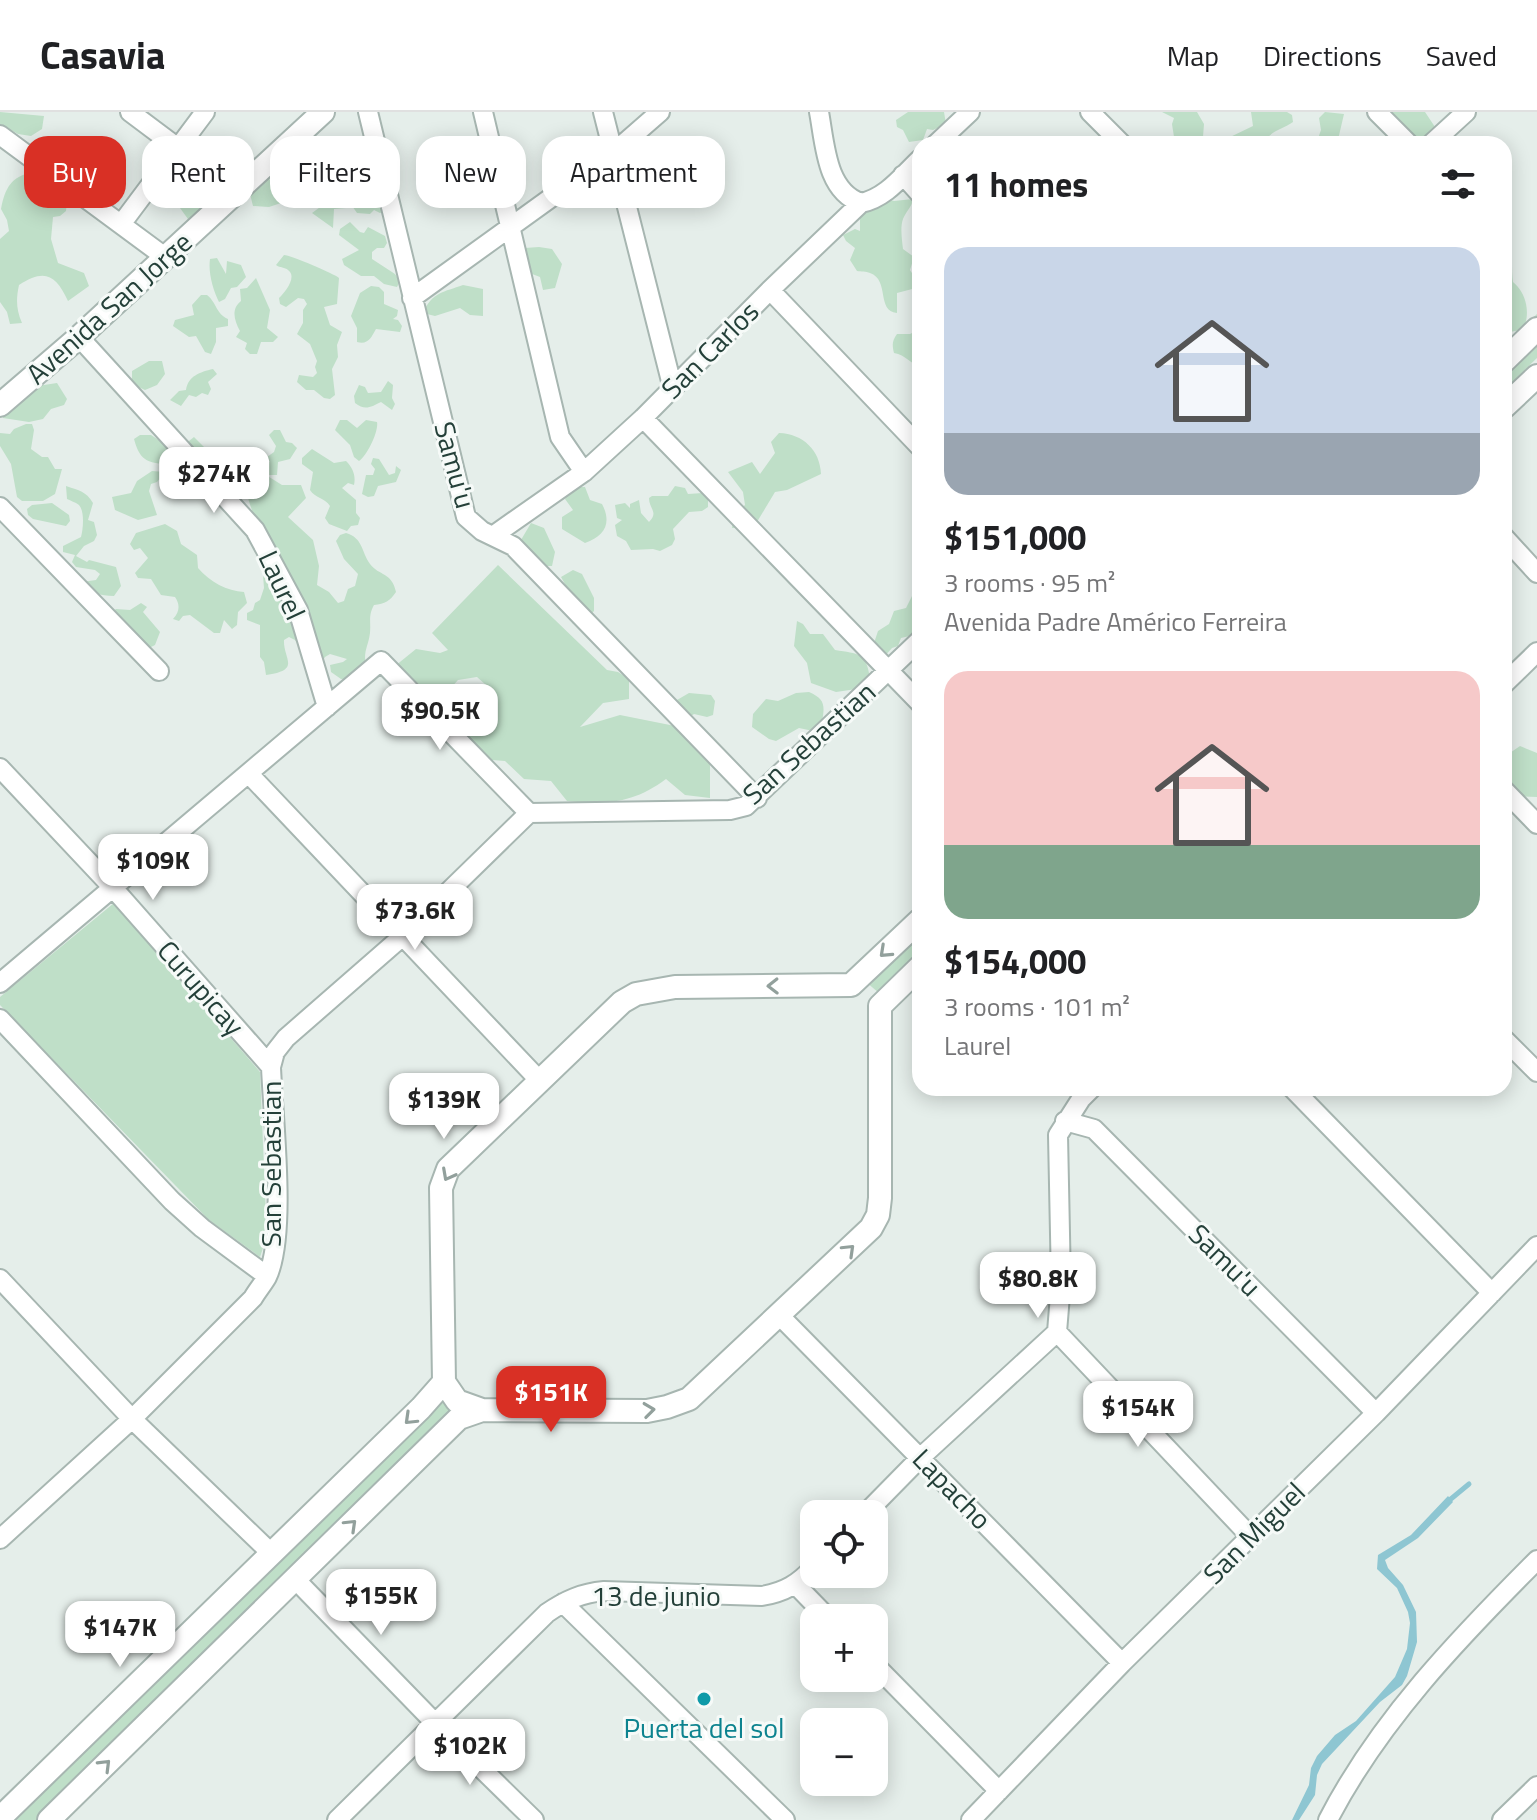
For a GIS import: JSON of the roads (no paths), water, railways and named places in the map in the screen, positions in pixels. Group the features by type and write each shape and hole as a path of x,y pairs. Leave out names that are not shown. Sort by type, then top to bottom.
{"street":[{"path":"130,112 162,136"},
{"path":"187,136 205,112"},
{"name":"Avenida San Jorge","path":"0,405 79,337 323,112"},
{"name":"Samu'u","path":"368,112 466,517 482,531 513,546 757,798"},
{"path":"483,112 560,437 584,472"},
{"path":"603,112 609,136"},
{"path":"632,136 660,112"},
{"path":"819,112 830,166 839,189 847,198 861,203"},
{"path":"944,136 970,112"},
{"path":"1090,112 1114,136"},
{"path":"1377,112 1401,136"},
{"path":"1440,136 1466,112"},
{"path":"0,135 165,257"},
{"name":"San Carlos","path":"494,535 584,472 673,389 861,203 889,190 912,167"},
{"path":"903,175 912,185"},
{"path":"122,223 142,196"},
{"path":"412,298 542,206"},
{"path":"627,208 673,389"},
{"path":"770,290 912,439"},
{"path":"1512,353 1537,329"},
{"name":"Laurel","path":"79,337 255,530 298,610 327,707"},
{"path":"1512,399 1537,376"},
{"path":"643,418 912,694"},
{"path":"0,507 159,671"},
{"path":"1512,546 1537,573"},
{"name":"San Sebastian","path":"1,1536 132,1419 253,1298 267,1276 275,1247 277,1218 271,1067 275,1052 286,1038 404,935 529,813 730,810 746,806 912,648"},
{"path":"1512,676 1537,652"},
{"path":"0,983 381,661 529,813"},
{"name":"Curupicay","path":"0,768 114,889 271,1067"},
{"path":"249,774 540,1081"},
{"path":"1512,798 1537,824"},
{"path":"851,985 912,928"},
{"path":"880,1006 851,985 675,987 636,994 622,1002 443,1177 444,1382 457,1401 482,1410 630,1412 667,1407 689,1399 780,1316 871,1228 878,1215 880,1006 912,975"},
{"path":"0,1019 172,1201 202,1228 267,1276"},
{"path":"1512,1047 1537,1072"},
{"path":"879,1500 1057,1332 1061,1283 1058,1135 1085,1096"},
{"path":"1300,1096 1492,1293"},
{"name":"Samu'u","path":"1065,1121 1094,1129 1376,1413"},
{"name":"San Miguel","path":"971,1820 1122,1663 1376,1413 1537,1246"},
{"path":"0,1279 132,1419 271,1553"},
{"name":"Lapacho","path":"780,1316 1122,1663"},
{"path":"1057,1332 1250,1536"},
{"path":"0,1818 421,1408 444,1382"},
{"path":"49,1820 459,1418 482,1410"},
{"path":"1328,1820 1370,1748 1478,1620 1537,1560"},
{"path":"295,1579 534,1820"},
{"name":"13 de junio","path":"337,1820 547,1613 563,1603 586,1593 604,1591 762,1596 777,1594 800,1581"},
{"path":"796,1585 814,1604"},
{"path":"563,1603 785,1820"},
{"path":"888,1678 999,1791"},
{"path":"1508,1818 1537,1786"}],"water":[{"path":"1448,1496 1453,1502 1418,1538 1385,1560 1403,1585 1416,1612 1417,1642 1407,1676 1402,1685 1380,1702 1322,1764 1317,1775 1315,1795 1299,1820 1292,1820 1309,1785 1311,1768 1317,1756 1335,1735 1356,1721 1395,1677 1407,1649 1408,1612 1397,1588 1377,1569 1378,1555 1411,1535"}],"waterway":[{"path":"1446,1503 1469,1484"}],"place":[{"name":"Puerta del sol","path":"704,1699"}]}
